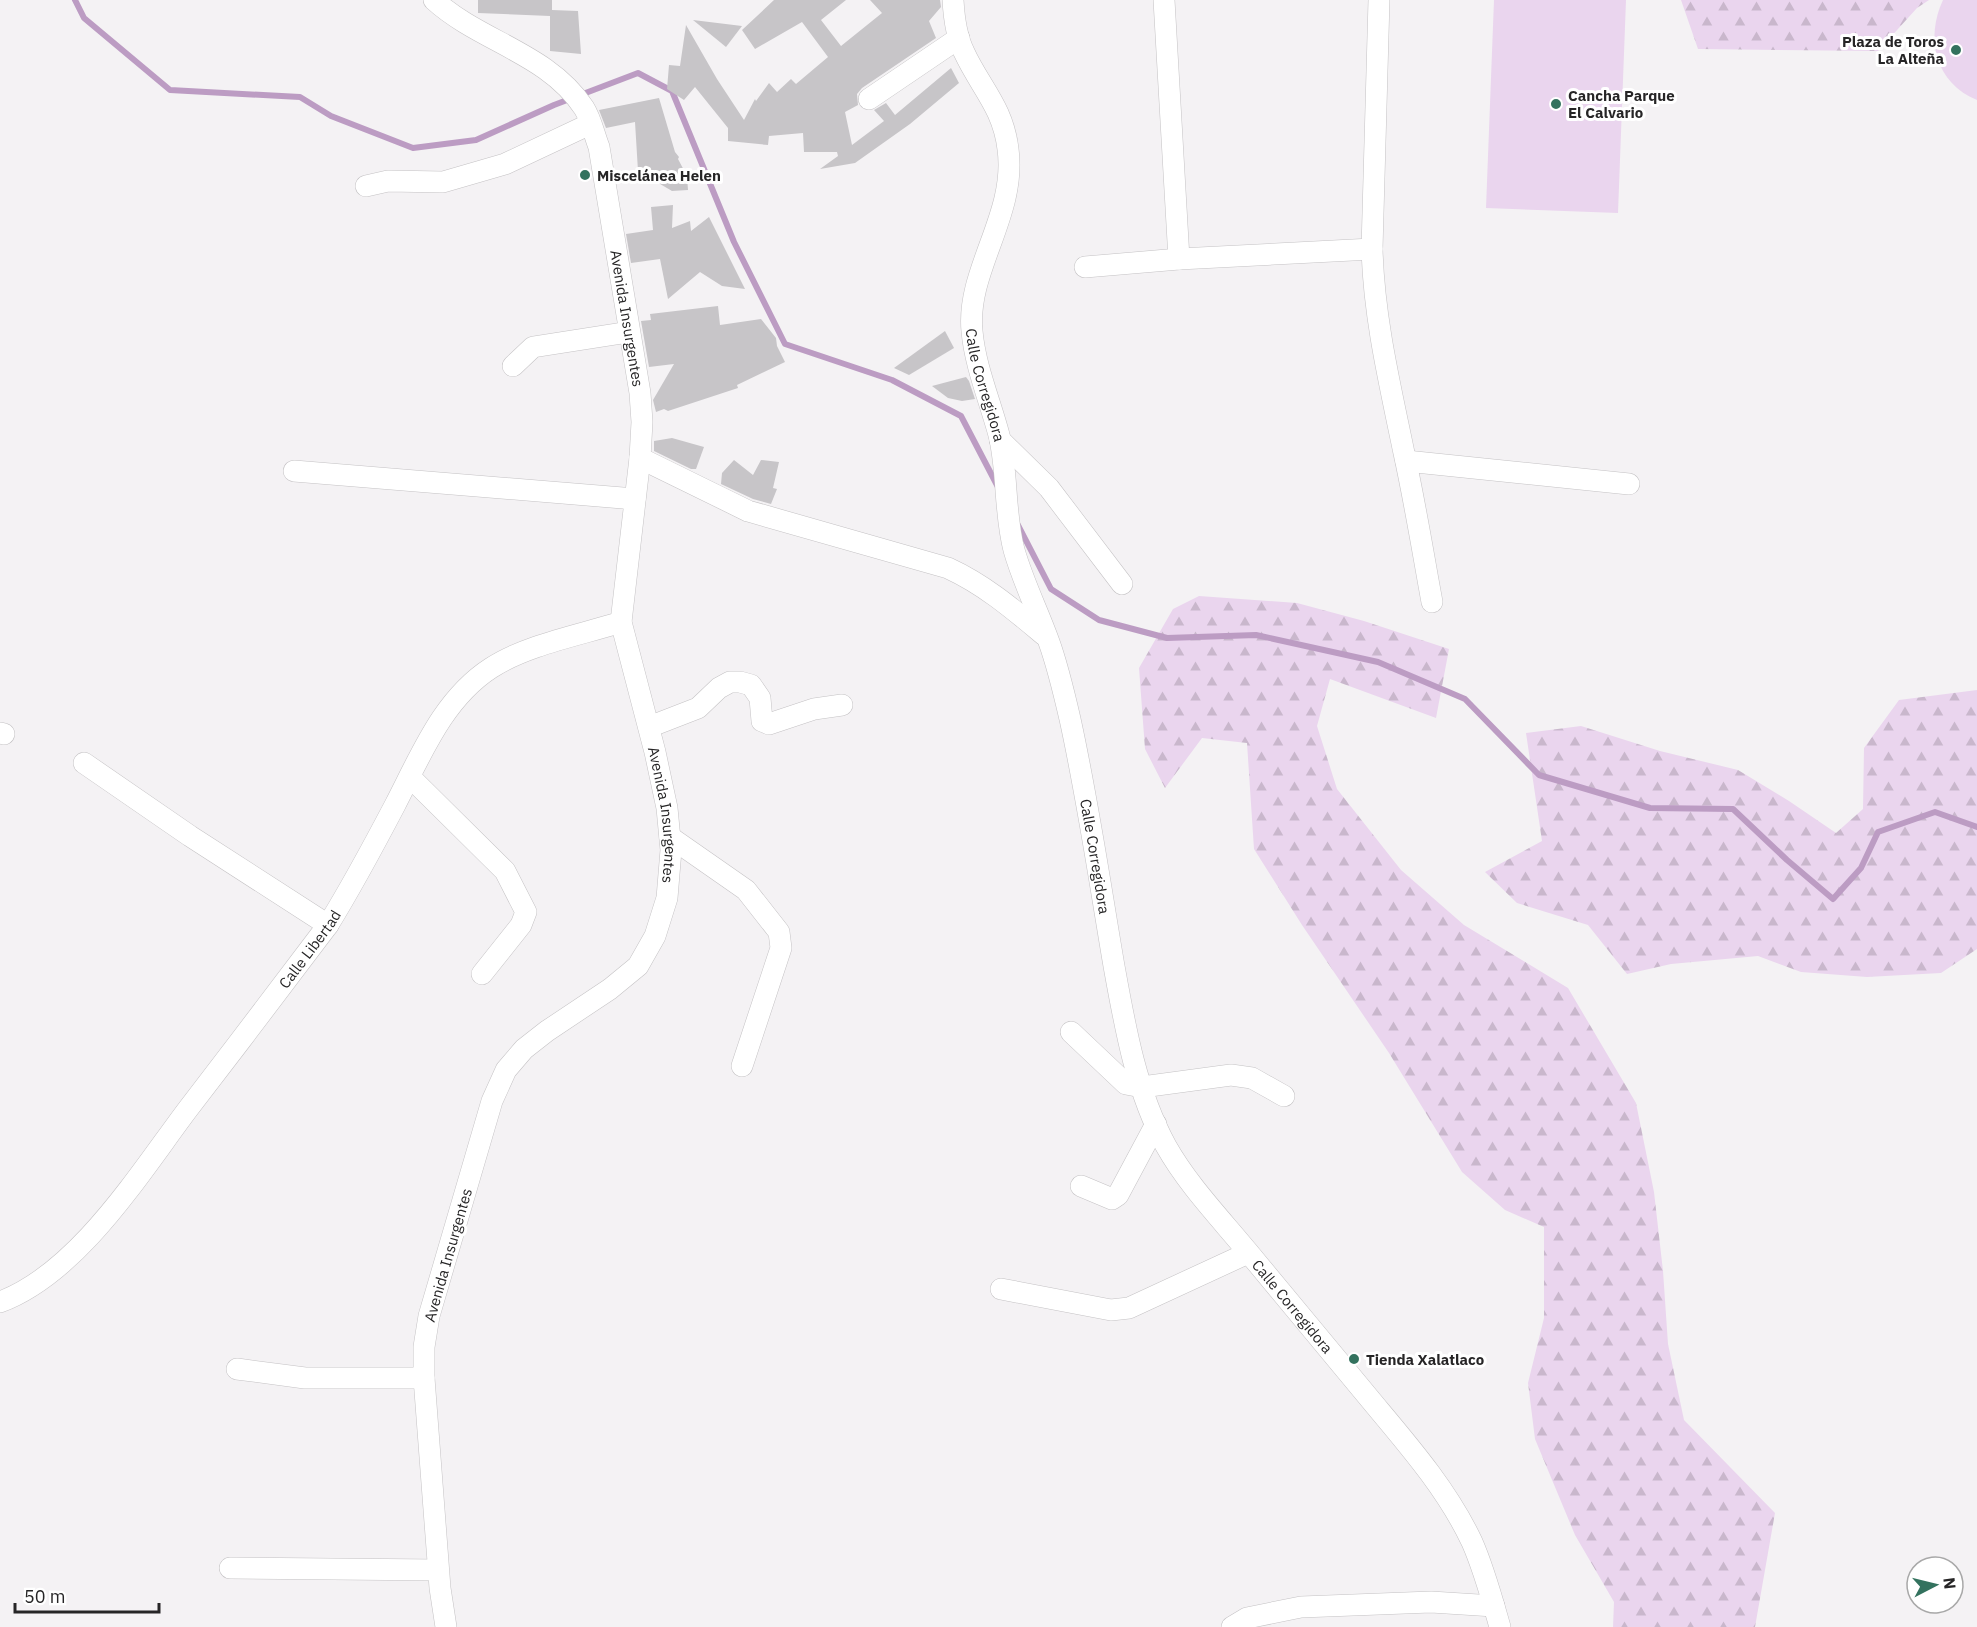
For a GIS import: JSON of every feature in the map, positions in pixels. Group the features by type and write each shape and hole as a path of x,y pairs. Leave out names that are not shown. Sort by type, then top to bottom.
{"street":[{"path":"366,186 388,181 443,183 505,164 587,116 561,82 539,64 464,23 434,0"},
{"name":"Calle Corregidora","path":"953,0 955,28 964,52 992,98 1004,126 1009,150 1010,176 1006,200 972,302 974,342 1000,440 1007,519 1023,576 1048,638 1061,679 1072,726 1119,992 1142,1087 1167,1147 1197,1191 1399,1434 1442,1490 1472,1542 1500,1627"},
{"path":"1164,0 1179,259"},
{"path":"1379,0 1372,249 1377,322 1432,602"},
{"path":"869,99 959,38"},
{"name":"Avenida Insurgentes","path":"446,1627 438,1569 424,1378 424,1347 429,1316 492,1101 506,1070 524,1049 610,989 638,966 655,936 667,898 671,850 667,808 649,727 621,622 640,458 642,422 640,393 599,147 587,116"},
{"path":"1085,267 1179,259 1372,249"},
{"path":"513,366 533,347 629,332"},
{"path":"1000,440 1049,488 1122,584"},
{"path":"640,458 748,511 948,568 992,592 1048,638"},
{"path":"1406,461 1629,484"},
{"path":"294,471 635,499"},
{"name":"Calle Libertad","path":"0,1302 16,1296 48,1275 105,1219 328,925 356,879 438,723 456,698 480,676 520,653 621,622"},
{"path":"649,727 699,708 720,688 730,682 751,685 760,698 762,721 769,724 814,709 842,705"},
{"path":"84,763 190,836 328,925"},
{"path":"410,777 505,871 526,912 521,925 482,974"},
{"path":"670,837 746,890 779,932 781,948 742,1066"},
{"path":"1071,1032 1126,1084 1142,1087 1231,1075 1252,1078 1284,1096"},
{"path":"1081,1186 1112,1199 1118,1195 1156,1124"},
{"path":"1000,1289 1111,1310 1129,1308 1248,1253"},
{"path":"237,1370 305,1378 424,1378"},
{"path":"230,1568 438,1569"},
{"path":"1232,1627 1247,1618 1301,1607 1431,1602 1494,1606"}],"green space":[{"name":"Cancha Parque El Calvario","path":"1494,0 1626,0 1618,213 1486,208"},
{"path":"1681,0 1929,0 1917,8 1878,51 1698,49"},
{"name":"Plaza de Toros La Alteña","path":"1943,0 1977,0 1977,100 1951,83 1938,58 1935,29"},
{"path":"1199,596 1297,603 1364,621 1449,649 1436,718 1330,679 1317,726 1337,789 1401,870 1464,925 1568,988 1636,1103 1654,1192 1668,1344 1684,1420 1775,1513 1755,1627 1613,1627 1614,1602 1575,1535 1535,1439 1528,1383 1544,1318 1544,1227 1505,1210 1462,1172 1389,1053 1302,925 1254,849 1247,743 1202,738 1165,788 1145,749 1139,668 1173,609"},
{"path":"1977,690 1977,949 1941,973 1867,977 1801,972 1758,956 1671,964 1627,974 1588,925 1517,903 1485,872 1542,841 1526,733 1581,726 1660,751 1738,770 1836,833 1863,809 1864,748 1899,700"}],"building":[{"path":"478,0 552,0 552,10 578,11 581,54 550,51 550,16 478,13"},
{"path":"774,0 846,0 821,20 841,46 882,13 870,0 940,0 941,7 929,21 936,38 862,88 857,94 858,105 845,112 852,145 884,121 874,110 886,103 895,115 951,68 959,83 910,124 855,163 820,169 838,156 837,152 804,152 803,133 769,136 768,145 728,141 728,128 695,87 684,100 667,89 669,65 680,66 686,25 744,120 755,99 756,101 769,83 777,92 791,79 796,84 828,57 802,22 755,49 742,30"},
{"path":"693,20 742,26 726,47"},
{"path":"659,98 675,152 687,176 688,190 672,191 638,171 635,122 606,128 599,110"},
{"path":"673,205 672,228 690,221 691,231 709,217 745,289 722,286 700,272 668,299 660,259 631,263 626,234 653,230 651,207"},
{"path":"718,306 720,325 761,319 776,338 777,346 785,362 737,385 738,388 668,411 664,409 656,412 653,400 674,364 649,367 641,321 651,320 650,314"},
{"path":"945,331 954,348 909,375 894,368"},
{"path":"966,377 975,399 962,401 948,398 932,386"},
{"path":"672,438 704,447 696,469 691,469 654,451 654,441"},
{"path":"734,460 753,475 761,460 779,462 773,488 777,489 771,504 753,499 721,484 722,473"}],"waterway":[{"path":"75,0 84,18 170,90 300,97 331,116 413,148 476,140 554,105 638,73 672,91 734,242 785,344 892,380 961,416 998,487"},
{"path":"1018,525 1051,589 1099,620 1167,638 1256,635 1378,662 1465,699 1539,775 1650,808 1733,809 1833,899 1861,868 1878,832 1935,812 1977,827"}],"place":[{"name":"Plaza de Toros La Alteña","path":"1956,50"},
{"name":"Cancha Parque El Calvario","path":"1556,104"},
{"name":"Miscelánea Helen","path":"585,175"},
{"name":"Tienda Xalatlaco","path":"1354,1359"}]}
